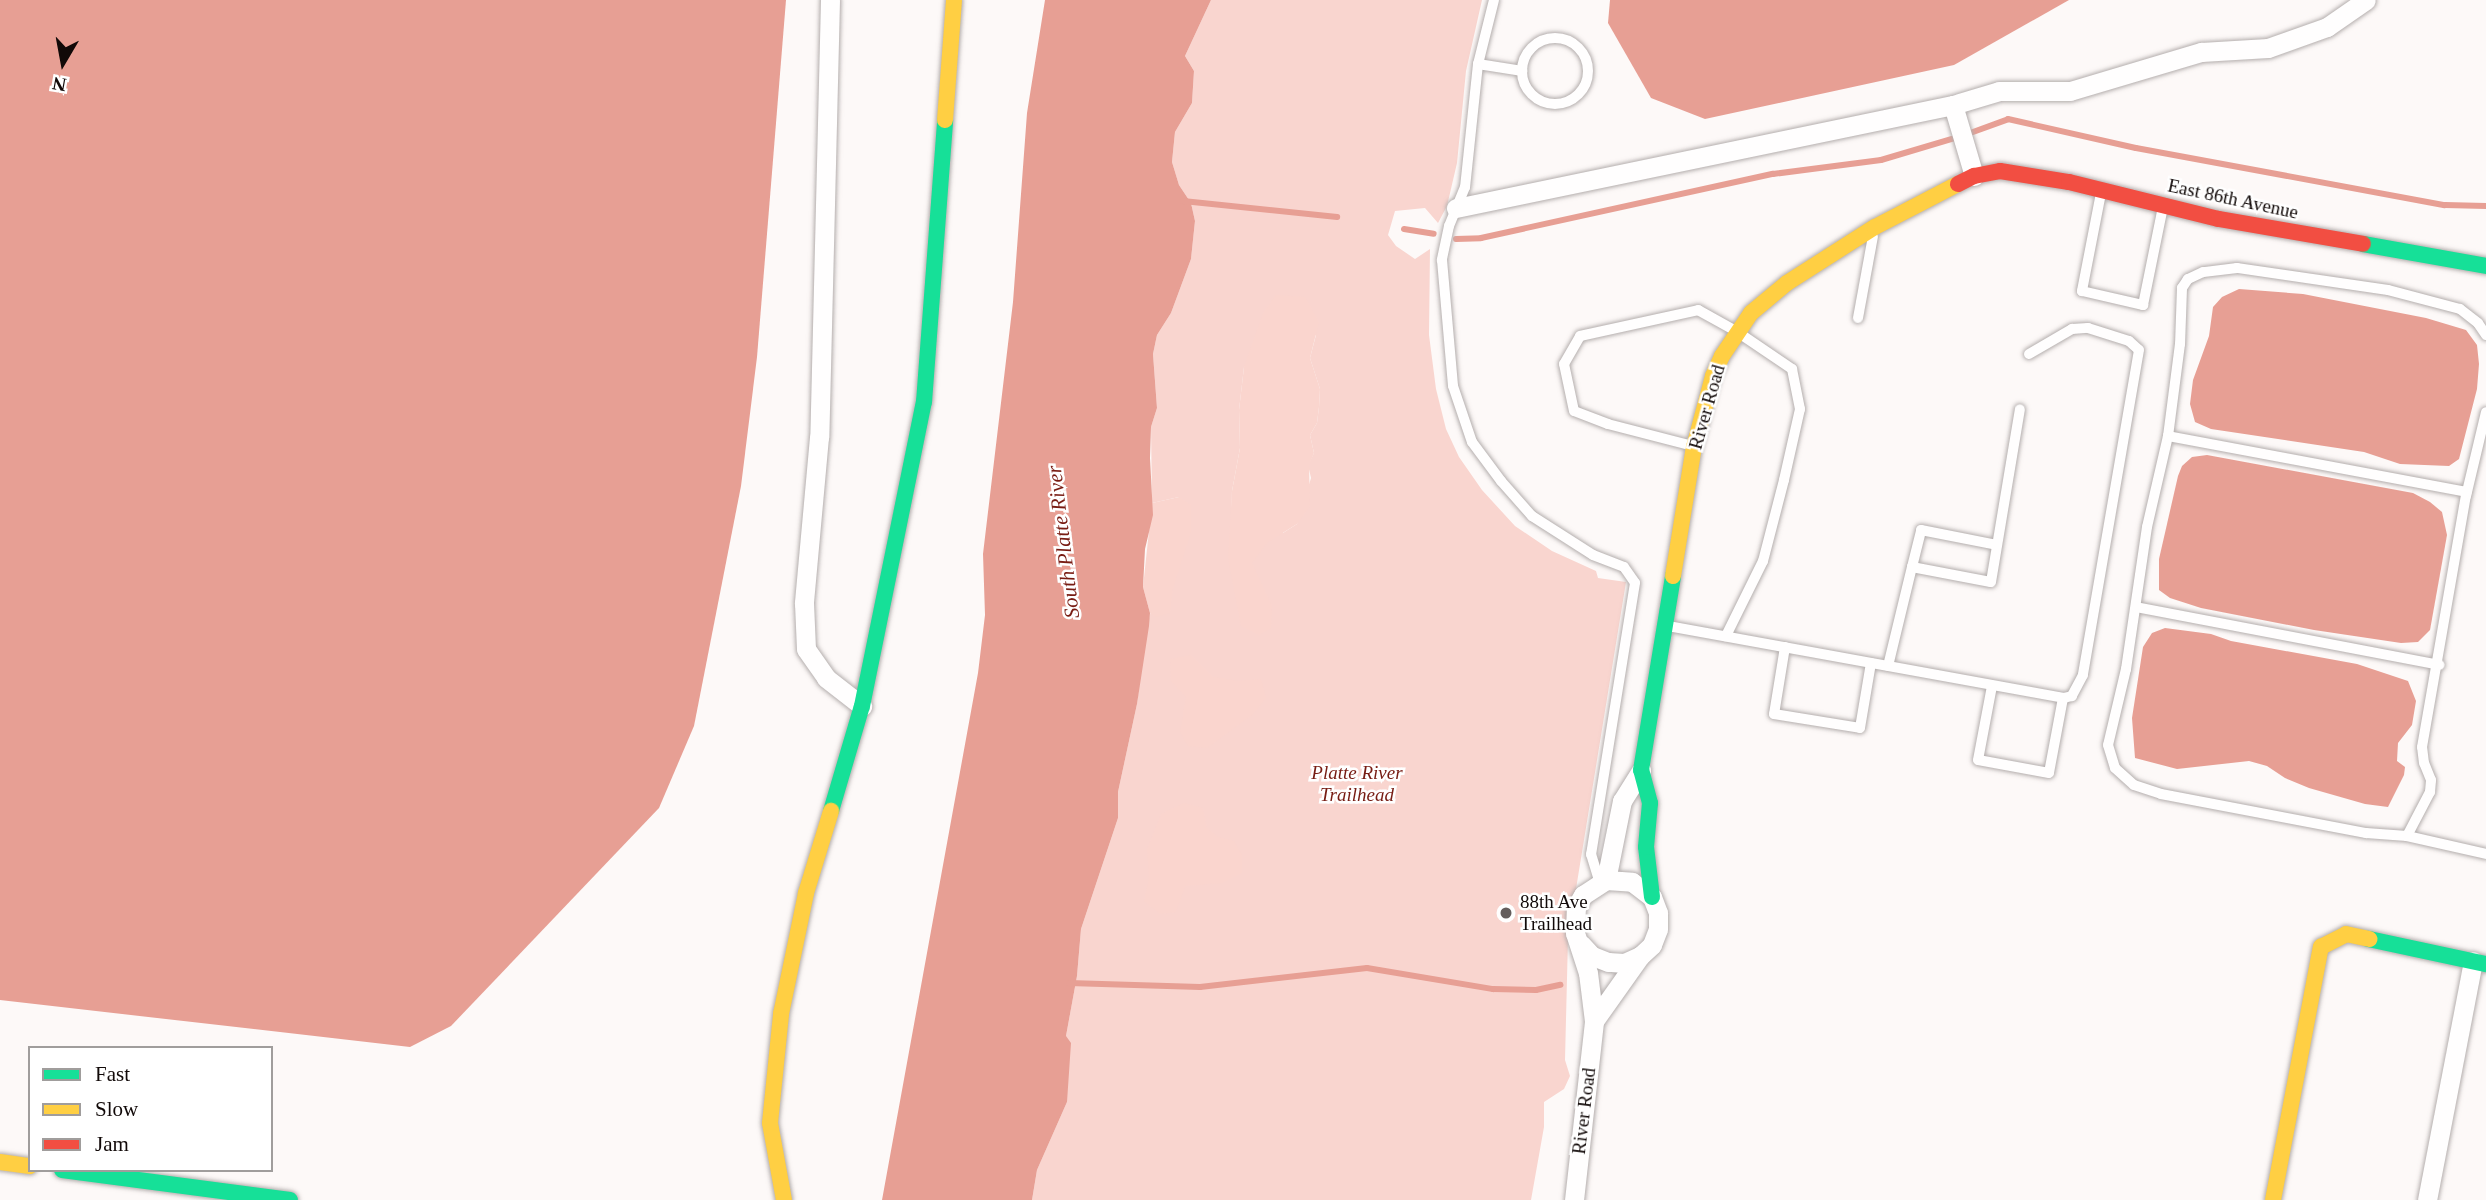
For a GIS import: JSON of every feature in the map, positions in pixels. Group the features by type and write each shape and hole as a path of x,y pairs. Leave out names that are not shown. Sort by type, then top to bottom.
{"street":[{"path":"830,0 819,437 804,603 806,649 826,678 862,706"},
{"path":"784,1200 770,1123 781,1014 806,894 862,706 923,402 954,0"},
{"path":"1452,217 1956,115 1999,91 2070,91 2201,52 2268,48 2327,27 2366,0"},
{"path":"1956,115 1971,167"},
{"name":"East 86th Avenue","path":"1971,167 2011,172 2163,207 2370,248 2486,266"},
{"name":"River Road","path":"1603,881 1622,801 1641,770 1694,447 1713,376 1736,331 1751,313 1787,283 1971,167"},
{"name":"River Road","path":"1641,770 1650,803 1646,847 1652,897"},
{"path":"1603,881 1632,881 1652,897 1658,913 1658,929 1652,944 1640,956 1625,962 1608,962 1592,956 1581,944 1574,920 1576,907 1583,895 1603,881"},
{"path":"2273,1200 2321,947 2347,934 2479,963 2427,1200"},
{"name":"River Road","path":"1574,1200 1594,1021 1581,944"},
{"name":"River Road","path":"1594,1021 1640,956"},
{"path":"0,1162 28,1166"},
{"path":"77,1172 290,1200"}],"lane":[{"path":"1494,0 1478,64 1465,187 1452,217 1444,251 1453,386 1472,442 1532,516 1592,555 1624,567 1635,583 1591,854 1603,881"},
{"path":"1553,37 1574,43 1587,61 1588,72 1580,93 1560,104 1549,103 1530,92 1522,71 1523,62 1533,45 1553,37"},
{"path":"1478,64 1522,71"},
{"path":"2101,191 2082,291 2143,305 2163,207"},
{"path":"1858,318 1875,227"},
{"path":"2486,335 2478,323 2460,309 2426,298 2276,272 2237,268 2203,272 2188,279 2182,288 2180,344 2168,436 2147,527 2136,607 2108,745 2115,768 2133,785 2161,794 2366,833 2407,836 2486,854"},
{"path":"1694,447 1608,424 1574,411 1564,364 1580,336 1698,310 1736,331 1792,369 1800,408 1763,561 1726,636"},
{"path":"1664,625 1992,686 2063,698 2071,696 2079,688 2083,675 2139,350 2129,341 2088,328 2072,329 2029,354"},
{"path":"1912,567 1991,582 2020,409"},
{"path":"2407,836 2430,792 2431,780 2424,763 2422,747 2467,492 2486,412"},
{"path":"2168,436 2467,492"},
{"path":"1888,666 1922,530 1997,545"},
{"path":"2136,607 2438,665"},
{"path":"1785,647 1773,714 1860,728 1871,663"},
{"path":"1992,686 1978,760 2049,773 2063,698"}],"green space":[{"name":"Platte River Trailhead","path":"1211,0 1482,0 1466,71 1457,163 1447,206 1438,223 1425,208 1395,211 1388,235 1396,246 1415,259 1430,249 1429,335 1436,389 1446,429 1459,457 1482,490 1515,526 1552,551 1596,571 1598,578 1626,582 1568,938 1565,1060 1570,1076 1564,1089 1544,1102 1544,1127 1531,1200 1032,1200 1037,1170 1067,1102 1066,1036 1077,976 1081,929 1118,818 1118,792 1137,704 1145,635 1179,497 1152,503 1151,427 1157,408 1153,354 1157,335 1171,313 1191,259 1195,221 1191,203 1179,185 1172,162 1175,132 1192,103 1194,71 1185,56","holes":["1316,335 1310,358 1320,389 1319,407 1317,423 1310,435 1314,453 1308,465 1311,478 1297,524 1283,533 1231,526 1232,491 1240,448 1239,410 1244,367"]}],"shaded area":[{"path":"1276,295 1305,297 1319,322 1310,358 1320,389 1317,423 1310,435 1314,453 1309,465 1310,506 1297,524 1267,543 1252,563 1272,606 1271,628 1259,635 1241,626 1228,558 1232,491 1240,448 1239,410 1244,367 1263,313"},
{"path":"1179,497 1191,505 1191,532 1173,588 1170,613 1156,617 1150,613 1143,587 1152,503"},
{"path":"1191,655 1213,677 1238,681 1261,679 1266,698 1253,714 1207,748 1188,746 1180,732 1186,697 1171,681 1170,659"},
{"path":"1184,803 1203,808 1207,828 1218,837 1234,841 1242,855 1242,873 1222,883 1185,886 1176,912 1160,914 1144,901 1149,878 1147,849 1161,814"}],"water":[{"path":"0,0 786,0 757,357 741,486 694,726 659,808 451,1026 410,1047 0,1000"},
{"name":"South Platte River","path":"1045,0 1211,0 1185,56 1194,71 1192,103 1175,132 1172,162 1179,185 1191,203 1195,221 1191,259 1171,313 1157,335 1153,354 1157,408 1151,427 1153,515 1145,549 1143,587 1150,613 1149,626 1137,704 1118,792 1118,818 1081,929 1077,976 1066,1036 1071,1043 1067,1102 1037,1170 1032,1200 882,1200 978,673 985,615 983,554 1013,302 1027,113"},
{"path":"1610,0 2069,0 1954,65 1705,119 1651,98 1608,23"},
{"path":"2239,289 2303,294 2426,318 2466,330 2477,345 2479,364 2477,389 2459,459 2449,466 2400,464 2364,452 2211,429 2195,422 2190,404 2193,380 2209,336 2213,307 2222,297"},
{"path":"2207,455 2413,493 2430,502 2442,512 2447,535 2430,630 2418,642 2401,643 2314,630 2201,608 2170,598 2159,590 2159,559 2178,476 2182,466 2192,457"},
{"path":"2165,628 2211,634 2231,641 2357,664 2408,681 2416,701 2412,725 2398,743 2397,761 2405,767 2404,775 2388,807 2365,804 2309,788 2285,778 2267,766 2249,761 2177,769 2135,758 2132,718 2143,647 2152,633"}],"waterway":[{"path":"1973,132 2008,119 2136,148 2445,205 2486,206"},
{"path":"1456,239 1481,238 1773,174 1881,160 1952,139"},
{"path":"1183,201 1337,217"},
{"path":"1404,229 1434,234"},
{"path":"1069,983 1200,987 1367,968 1493,989 1536,990 1560,985"}],"traffic: fast":[{"path":"831,811 862,706 924,402 945,120"},
{"path":"2363,244 2486,266"},
{"path":"1652,897 1646,847 1650,803 1641,770 1673,576"},
{"path":"2369,939 2486,964"},
{"path":"77,1172 290,1200"}],"traffic: slow":[{"path":"945,120 954,0"},
{"path":"1673,576 1694,447 1713,376 1722,356 1751,313 1787,283 1875,227 1958,184"},
{"path":"784,1200 770,1123 781,1014 806,893 831,811"},
{"path":"2273,1200 2321,947 2346,934 2369,939"},
{"path":"0,1162 28,1166"}],"traffic: jam":[{"path":"1958,184 1974,176 2000,171 2069,182 2219,219 2363,244"}],"place":[{"name":"88th Ave Trailhead","path":"1506,913"}]}
